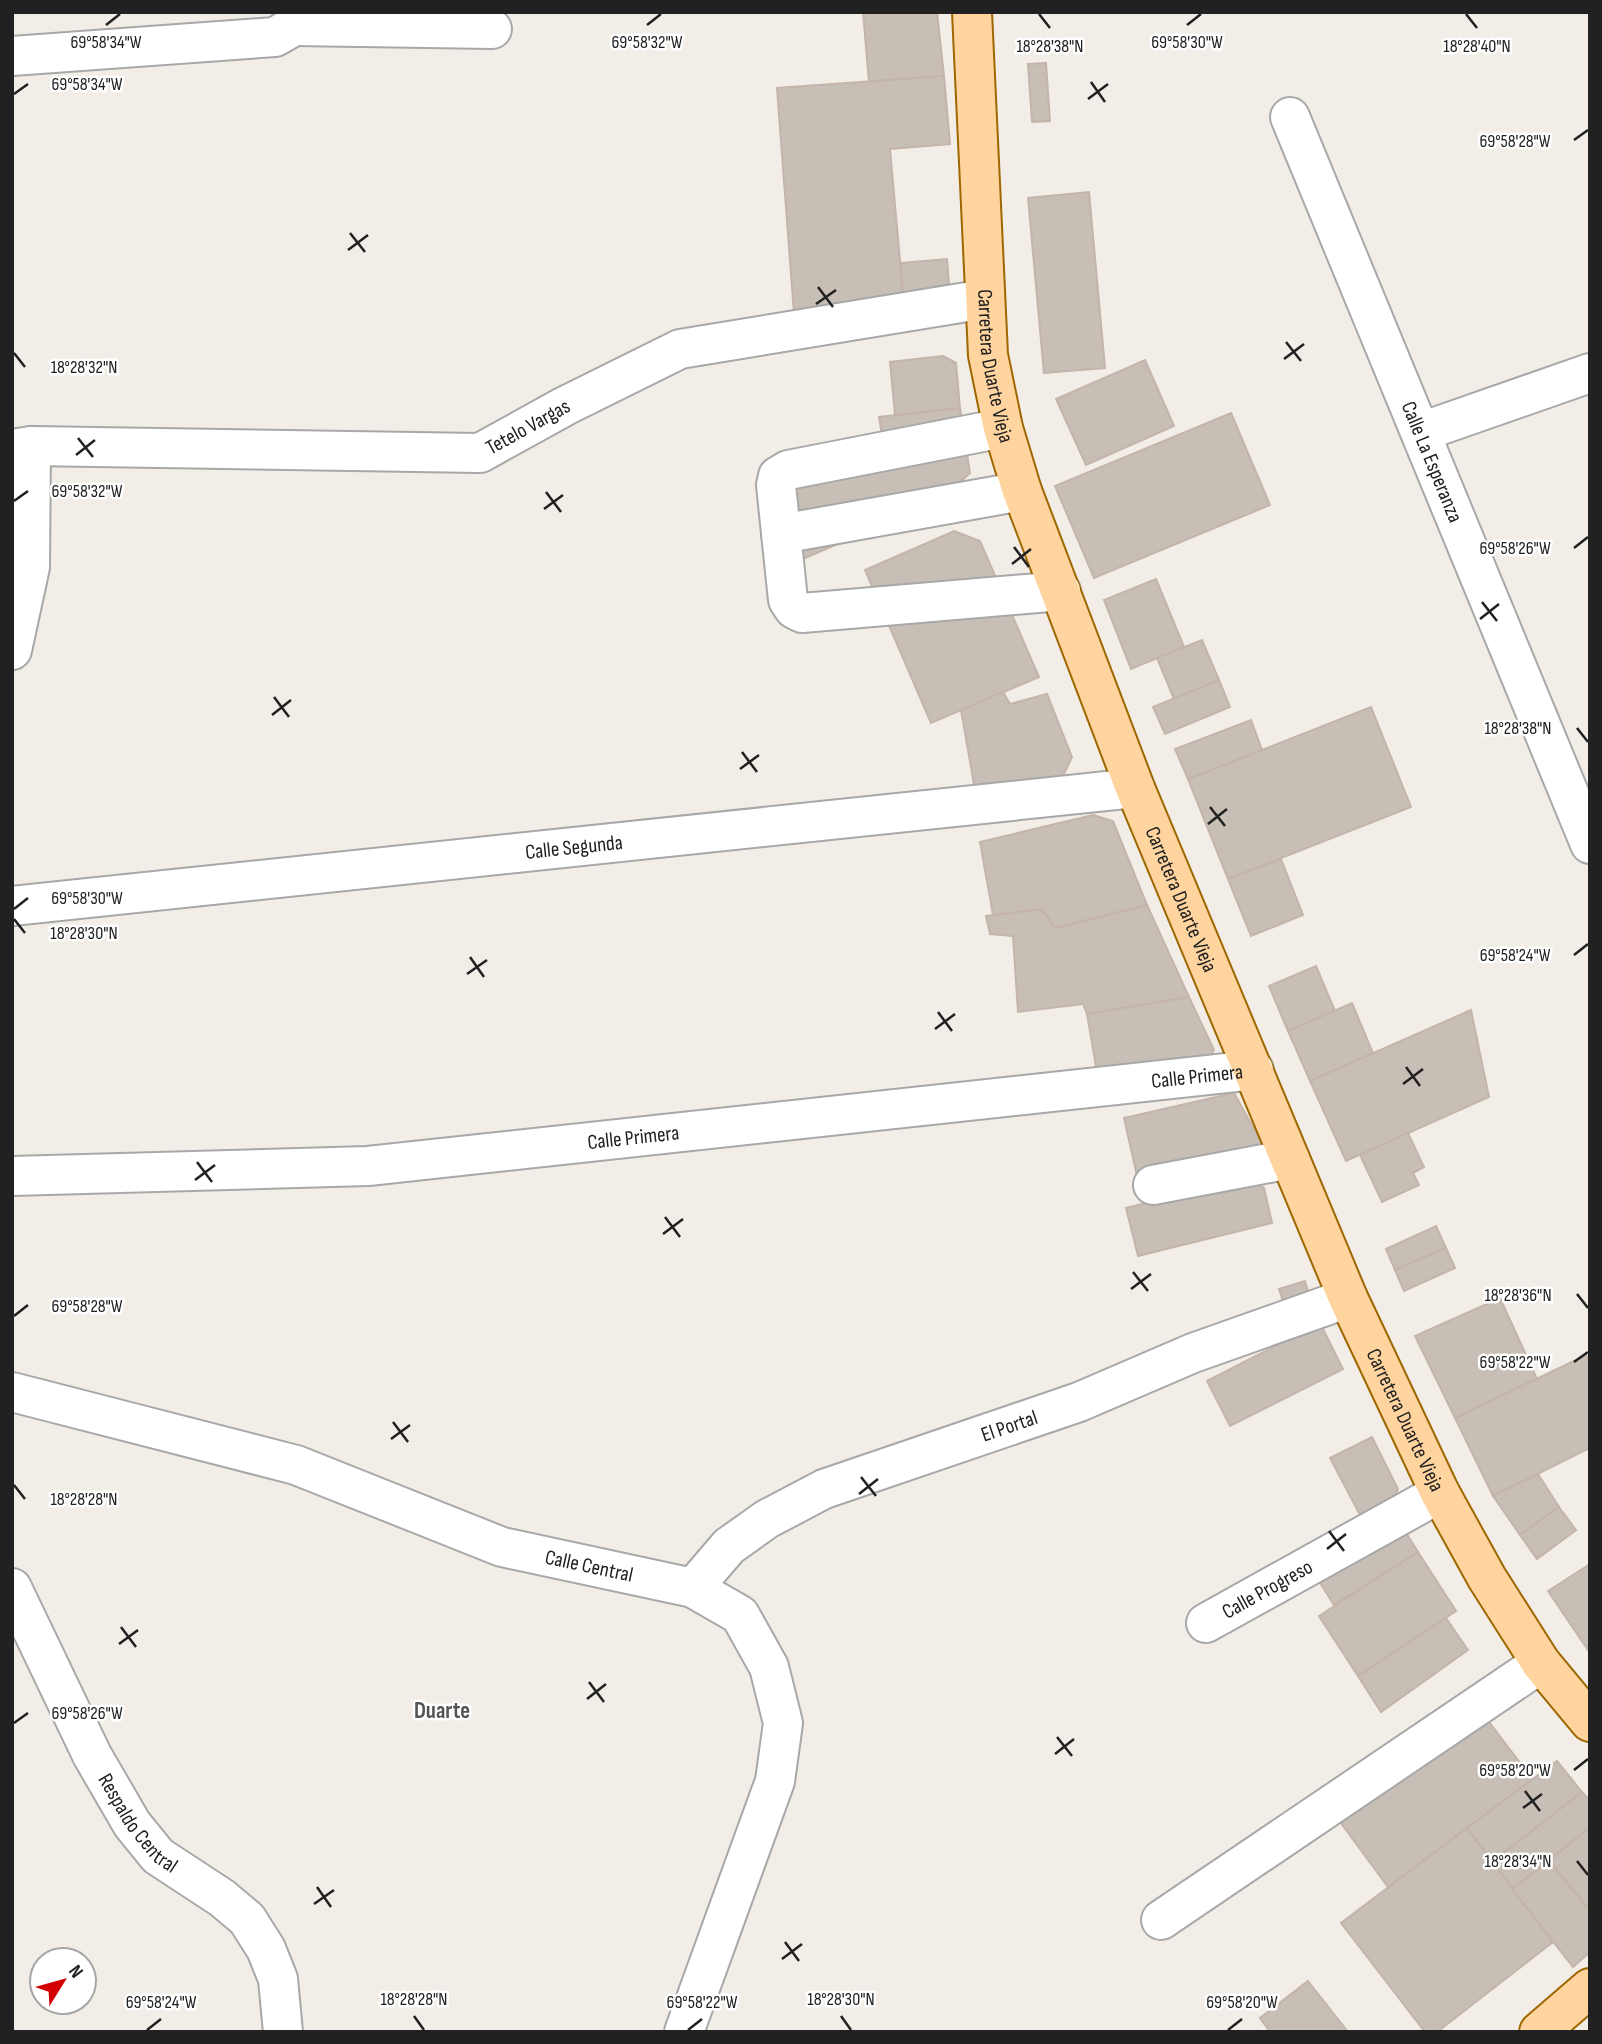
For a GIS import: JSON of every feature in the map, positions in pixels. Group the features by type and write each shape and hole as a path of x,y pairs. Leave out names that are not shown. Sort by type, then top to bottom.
{"main road":[{"name":"Carretera Duarte Vieja","path":"972,12 988,355 1003,428 1021,491 1135,788 1348,1298 1440,1493 1487,1578 1541,1663 1590,1721"},
{"path":"1539,2032 1590,1988"}],"street":[{"path":"12,56 275,37 297,19 492,29"},
{"name":"Calle La Esperanza","path":"1290,117 1421,432 1578,780 1590,844"},
{"name":"Tetelo Vargas","path":"22,447 480,453 565,406 680,349 985,299"},
{"path":"1421,432 1590,373"},
{"path":"1003,428 788,470 778,476 776,485 788,600 794,609 802,613 1060,591"},
{"path":"12,650 30,567 22,447"},
{"path":"781,534 1021,491"},
{"name":"Calle Segunda","path":"12,906 1135,788"},
{"name":"Calle Primera","path":"12,1176 368,1166 1254,1070"},
{"path":"1153,1185 1290,1159"},
{"name":"El Portal","path":"693,1588 729,1546 766,1519 824,1489 1079,1402 1193,1353 1348,1298"},
{"name":"Calle Central","path":"12,1392 296,1465 502,1547 693,1588 740,1615 769,1667 783,1723 775,1781 684,2032"},
{"name":"Calle Progreso","path":"1206,1623 1440,1493"},
{"name":"Respaldo Central","path":"12,1588 92,1755 132,1824 158,1856 222,1898 247,1919 267,1949 278,1979 283,2032"},
{"path":"1161,1920 1541,1663"}],"building":[{"path":"863,12 937,12 944,76 869,82"},
{"path":"1046,63 1050,121 1032,122 1028,64"},
{"path":"944,76 950,144 890,149 904,306 794,314 777,88"},
{"path":"1089,192 1105,368 1044,373 1028,198"},
{"path":"947,259 950,297 904,306 901,263"},
{"path":"943,356 956,363 960,408 895,415 890,362"},
{"path":"1145,360 1174,426 1086,465 1056,399"},
{"path":"960,408 970,473 939,501 786,566 762,464 882,436 879,417"},
{"path":"1231,413 1270,505 1094,578 1055,486"},
{"path":"954,531 980,541 1039,677 931,723 865,570"},
{"path":"1156,579 1184,647 1131,669 1104,600"},
{"path":"1202,640 1219,680 1174,699 1157,658"},
{"path":"1219,680 1230,707 1165,734 1153,707"},
{"path":"1003,692 1010,704 1047,694 1072,757 1063,776 976,796 961,710"},
{"path":"1371,707 1411,807 1228,879 1188,779"},
{"path":"1251,720 1262,750 1188,779 1175,749"},
{"path":"1093,815 1113,821 1147,905 1055,928 1042,909 993,915 980,842"},
{"path":"1281,859 1303,915 1251,936 1228,879"},
{"path":"1147,905 1189,997 1087,1014 1083,1004 1018,1012 1013,936 990,934 986,916 1042,909 1055,928"},
{"path":"1316,966 1335,1011 1288,1031 1269,986"},
{"path":"1189,997 1214,1050 1204,1066 1099,1084 1087,1014"},
{"path":"1352,1003 1373,1053 1310,1081 1288,1031"},
{"path":"1471,1010 1489,1097 1346,1161 1310,1081"},
{"path":"1234,1093 1264,1147 1137,1176 1124,1118"},
{"path":"1408,1133 1424,1167 1413,1173 1419,1185 1382,1202 1360,1155"},
{"path":"1247,1178 1264,1188 1272,1223 1138,1256 1126,1208"},
{"path":"1436,1226 1446,1248 1395,1270 1386,1249"},
{"path":"1446,1248 1455,1268 1404,1291 1395,1270"},
{"path":"1305,1281 1312,1304 1288,1318 1279,1289"},
{"path":"1500,1298 1537,1379 1455,1418 1415,1336"},
{"path":"1320,1323 1343,1369 1230,1426 1207,1381"},
{"path":"1586,1355 1590,1363 1590,1448 1493,1496 1455,1418"},
{"path":"1372,1437 1398,1489 1394,1498 1360,1515 1330,1458"},
{"path":"1538,1474 1559,1507 1520,1535 1493,1496"},
{"path":"1559,1507 1576,1530 1537,1559 1520,1535"},
{"path":"1403,1528 1418,1552 1334,1605 1319,1581"},
{"path":"1418,1552 1456,1611 1358,1676 1319,1616"},
{"path":"1590,1564 1590,1653 1548,1591"},
{"path":"1446,1618 1468,1650 1381,1712 1358,1676"},
{"path":"1483,1714 1533,1780 1388,1887 1338,1819"},
{"path":"1557,1761 1582,1792 1492,1862 1467,1828"},
{"path":"1582,1792 1590,1801 1590,1827 1512,1889 1492,1862"},
{"path":"1590,1827 1590,1911 1549,1861"},
{"path":"1467,1828 1553,1942 1437,2032 1425,2032 1341,1923"},
{"path":"1549,1861 1590,1911 1590,1952 1573,1967 1512,1889"},
{"path":"1308,1981 1348,2032 1270,2032 1260,2018"}],"district":[{"name":"Duarte","path":"442,1710"}]}
